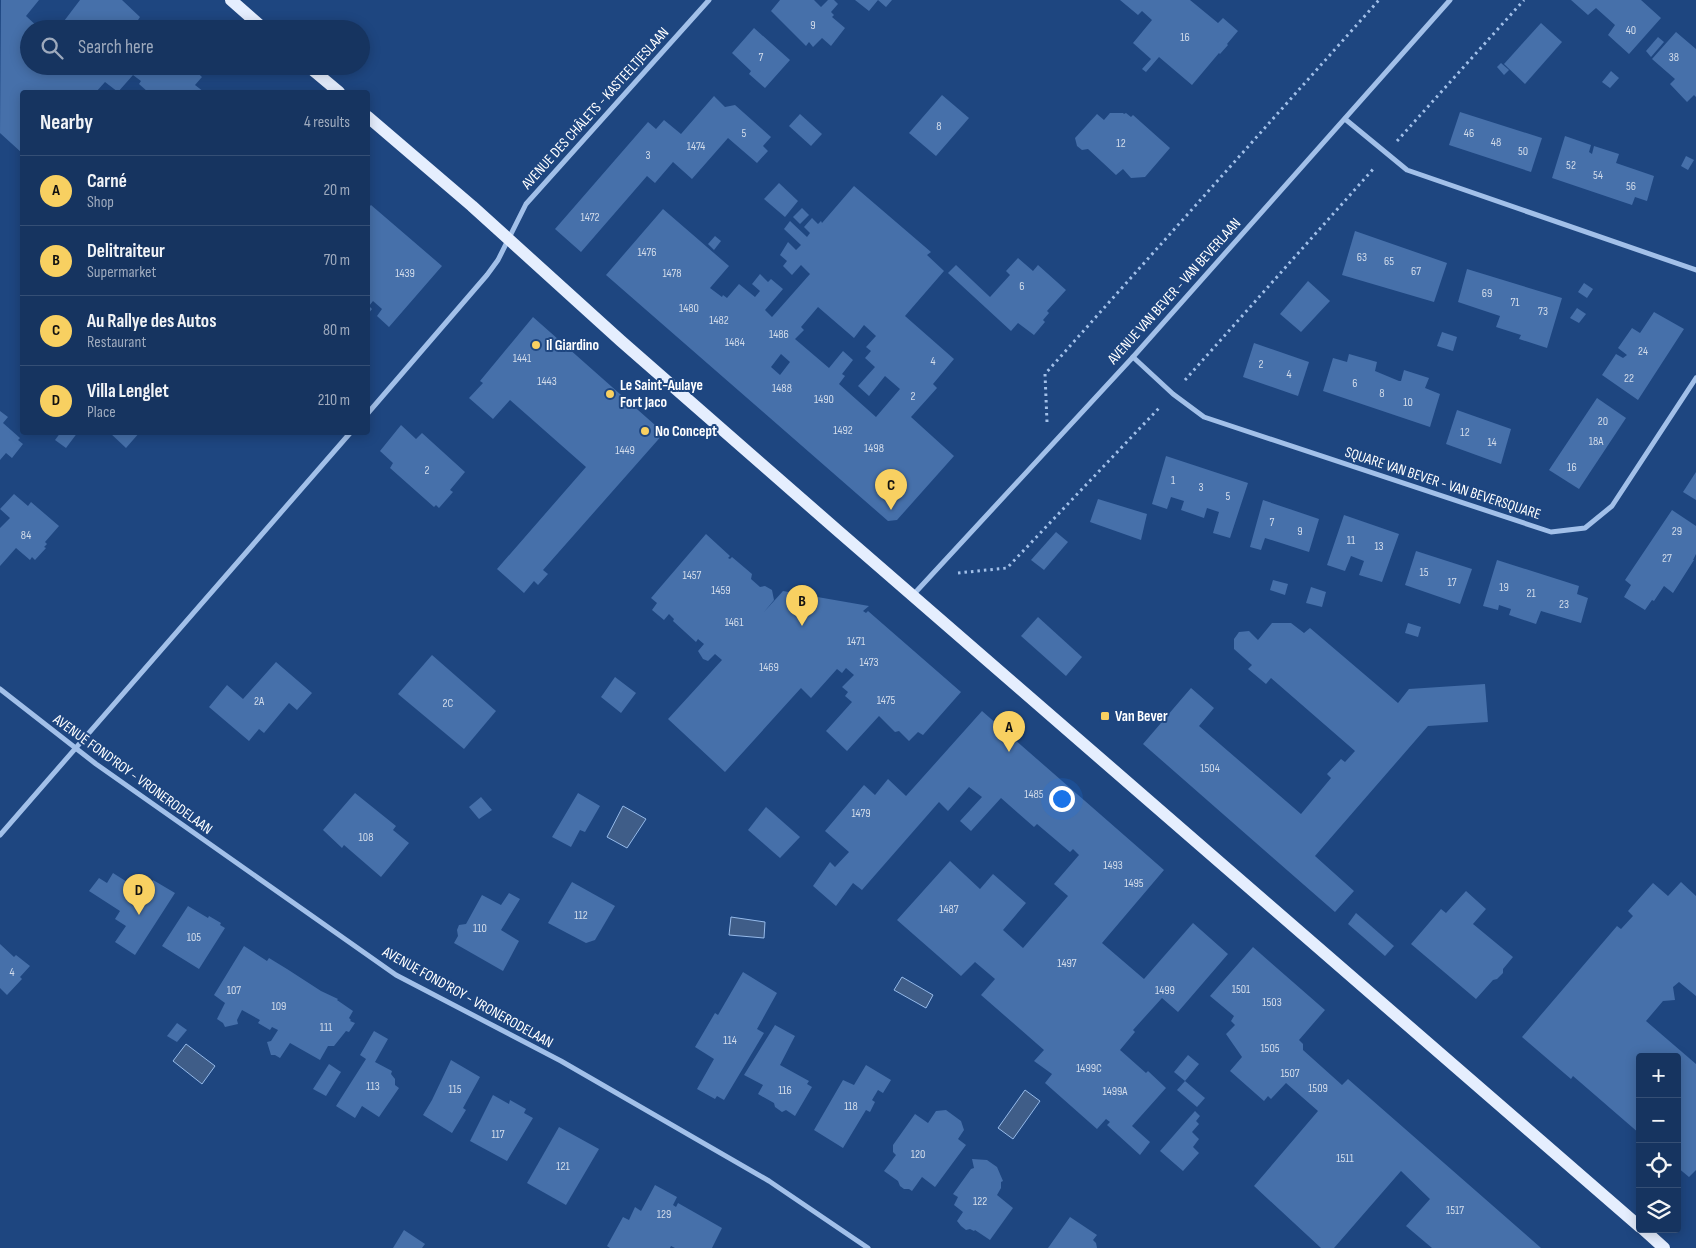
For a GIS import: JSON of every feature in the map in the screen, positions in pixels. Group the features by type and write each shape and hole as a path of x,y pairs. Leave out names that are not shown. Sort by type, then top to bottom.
{"main road":[{"path":"231,0 254,20"},
{"path":"319,75 337,90"},
{"path":"370,119 912,595 1636,1223"},
{"path":"1647,1233 1664,1248"}],"street":[{"name":"AVENUE DES CHÂLETS - KASTEELTJESLAAN","path":"370,411 487,275 498,260 526,204 709,0"},
{"name":"AVENUE VAN BEVER - VAN BEVERLAAN","path":"912,595 1132,357 1450,0"},
{"path":"1345,119 1407,170 1696,270"},
{"name":"SQUARE VAN BEVER - VAN BEVERSQUARE","path":"1132,357 1172,394 1204,417 1551,532 1585,528 1612,506 1696,378"},
{"path":"0,835 347,435"},
{"name":"AVENUE FOND'ROY - VRONERODELAAN","path":"0,690 75,748 396,975 561,1062 769,1181 868,1248"}],"path":[{"path":"1049,448 1045,374 1378,0"},
{"path":"933,574 1007,568 1172,394 1524,0"}],"water":[{"path":"623,806 646,819 627,848 607,837"},
{"path":"731,917 765,922 764,938 729,935"},
{"path":"902,977 933,995 926,1008 894,990"},
{"path":"186,1044 215,1066 202,1084 173,1061"},
{"path":"1025,1090 1040,1101 1013,1139 998,1128"}],"building":[{"path":"1,0 39,0 26,16 30,20 20,20 20,75 133,75 120,90 115,90 105,82 98,90 20,90 20,151 0,133"},
{"path":"80,0 122,0 140,17 138,20 65,20"},
{"path":"780,0 814,0 821,7 828,0 834,0 838,4 831,12 834,15 832,17 845,28 831,46 822,38 813,47 809,42 806,46 771,11"},
{"path":"855,0 878,0 869,11"},
{"path":"878,0 892,0 886,7"},
{"path":"1120,0 1190,0 1218,23 1223,18 1238,31 1192,85 1159,57 1146,72 1142,69 1151,59 1133,43 1152,20 1142,11 1138,15"},
{"path":"1571,0 1641,0 1661,18 1629,54 1608,35 1615,25 1596,8 1588,15"},
{"path":"1541,23 1562,42 1525,84 1504,64"},
{"path":"754,28 790,60 765,88 749,74 751,71 732,53"},
{"path":"1676,32 1696,49 1696,97 1694,95 1687,102 1670,84 1675,79 1652,59"},
{"path":"1658,37 1664,42 1651,57 1646,51"},
{"path":"1501,63 1509,70 1504,75 1497,67"},
{"path":"1611,71 1619,78 1610,88 1602,82"},
{"path":"133,75 200,75 202,77 195,85 201,90 146,90 139,84 141,81"},
{"path":"942,95 969,118 936,156 909,133"},
{"path":"714,96 725,107 735,105 771,137 763,146 768,151 757,163 728,138 692,179 673,162 655,183 647,176 581,252 555,229 648,122 656,129 664,120 681,134"},
{"path":"1460,112 1542,138 1531,172 1449,145"},
{"path":"1110,113 1126,113 1131,117 1133,115 1170,148 1145,177 1131,178 1123,169 1116,175 1088,149 1082,150 1077,146 1075,138 1097,114 1104,120"},
{"path":"800,114 822,134 811,146 789,126"},
{"path":"1565,136 1591,145 1589,152 1592,154 1594,146 1619,154 1616,163 1654,176 1647,201 1635,197 1632,205 1552,178"},
{"path":"1686,156 1694,160 1688,170 1681,166"},
{"path":"779,183 798,201 785,217 764,199"},
{"path":"854,186 931,252 927,255 944,271 905,316 954,359 933,384 937,388 911,417 954,456 897,520 888,521 606,275 663,209 729,266 710,288 722,297 723,295 727,298 739,284 755,297 760,291 752,284 760,274 768,282 771,279 783,289 765,310 772,317 810,274 801,265 792,275 783,266 787,261 780,255 788,242 796,250 801,245 784,229 790,221 807,237 810,233 804,227 812,218 818,224 821,221 822,223","holes":["818,307 854,338 864,325 876,336 866,347 871,351 865,358 875,367 858,386 869,396 885,376 900,389 876,417 839,384 845,376 842,374 853,360 843,351 829,368 795,339 804,330 801,327","781,354 790,362 780,375 771,367"]},
{"path":"370,206 442,266 389,327 377,316 382,309 373,301 370,305"},
{"path":"802,208 809,215 800,224 793,217"},
{"path":"1355,231 1447,263 1434,302 1342,275"},
{"path":"715,236 721,241 714,250 708,244"},
{"path":"1018,258 1033,271 1038,265 1066,290 1047,311 1049,313 1043,320 1045,322 1034,335 1018,323 1011,331 948,273 956,265 990,297 1010,275 1006,271"},
{"path":"1467,269 1562,298 1547,348 1519,339 1521,335 1496,327 1500,316 1458,302"},
{"path":"1308,281 1330,301 1301,332 1280,314"},
{"path":"1584,283 1593,289 1587,298 1578,292"},
{"path":"1577,308 1586,314 1579,323 1570,318"},
{"path":"1654,312 1684,329 1638,400 1602,375 1616,354 1623,358 1627,355 1618,348 1632,328 1640,333"},
{"path":"533,317 664,433 543,570 548,574 538,585 534,581 524,593 497,569 586,467 510,400 493,419 469,398 483,383 480,381"},
{"path":"1442,332 1457,337 1453,351 1437,346"},
{"path":"1254,343 1309,362 1298,396 1243,377"},
{"path":"1349,354 1377,362 1375,371 1399,381 1401,381 1404,370 1429,378 1425,388 1440,394 1430,427 1323,391 1333,358 1347,362"},
{"path":"1597,398 1626,418 1579,489 1549,470"},
{"path":"1457,410 1511,429 1501,464 1446,444"},
{"path":"0,411 8,417 3,423 20,438 18,440 23,444 12,458 6,453 0,460"},
{"path":"401,425 416,439 422,433 465,472 450,490 453,492 439,508 436,505 434,507 390,468 393,463 380,451"},
{"path":"59,435 76,435 66,448 55,440"},
{"path":"112,435 137,435 126,448"},
{"path":"1166,456 1248,483 1230,538 1213,533 1219,512 1207,508 1204,518 1181,510 1184,501 1171,497 1167,509 1152,504"},
{"path":"1696,472 1696,500 1683,492"},
{"path":"14,494 28,506 31,502 59,526 45,542 47,544 44,547 46,548 35,560 32,557 30,560 16,548 0,566 0,528 10,518 0,509"},
{"path":"1098,499 1147,514 1141,540 1090,522"},
{"path":"1263,500 1319,519 1309,552 1265,538 1261,550 1250,547"},
{"path":"1672,510 1696,526 1696,554 1673,593 1664,586 1645,610 1624,597 1631,585 1625,580"},
{"path":"1344,515 1399,534 1382,582 1359,575 1364,561 1351,556 1345,571 1327,565"},
{"path":"1056,532 1068,542 1044,570 1031,560"},
{"path":"706,534 730,556 728,558 732,557 752,574 751,579 760,587 765,586 772,590 774,600 764,612 783,591 869,606 863,611 866,613 868,611 961,692 923,735 918,732 909,741 899,731 895,732 879,716 847,751 826,731 852,702 845,696 848,692 842,687 854,675 846,668 842,673 837,669 811,698 801,688 725,772 668,719 722,660 715,654 708,661 703,659 698,651 704,644 698,639 696,642 673,621 674,619 669,614 664,620 652,610 657,603 651,598"},
{"path":"1416,551 1472,569 1460,604 1405,585"},
{"path":"1497,560 1579,586 1577,594 1588,598 1581,623 1541,611 1536,624 1509,615 1511,609 1499,605 1498,610 1483,606"},
{"path":"1273,580 1288,584 1285,595 1270,590"},
{"path":"1311,587 1326,592 1322,607 1306,603"},
{"path":"1038,617 1082,657 1066,676 1021,636"},
{"path":"1272,623 1291,623 1304,633 1310,628 1398,703 1409,689 1485,684 1488,722 1428,726 1315,856 1354,891 1335,912 1143,744 1191,688 1214,708 1199,726 1301,814 1331,778 1327,774 1341,759 1345,762 1355,751 1271,678 1266,684 1248,669 1252,665 1234,649 1234,639 1239,632 1249,631 1258,640"},
{"path":"1408,623 1421,627 1418,637 1405,633"},
{"path":"432,655 496,711 464,749 398,694"},
{"path":"276,662 312,693 297,710 289,703 264,733 259,729 249,741 209,707 227,685 243,699"},
{"path":"615,677 636,693 621,713 601,697"},
{"path":"982,711 1164,870 1102,943 1144,979 1193,923 1228,954 1178,1012 1162,998 1133,1030 1135,1032 1120,1050 1146,1073 1148,1071 1166,1088 1132,1126 1150,1142 1140,1155 1107,1125 1110,1122 1106,1119 1097,1129 1045,1083 1052,1074 1034,1061 1044,1050 981,995 995,979 975,962 961,976 897,920 950,861 980,889 993,874 1026,903 1003,930 1023,948 1068,896 1054,884 1079,855 1073,849 1070,852 1037,824 1034,827 1001,798 971,831 960,821 982,797 969,787 948,811 939,802 862,890 853,883 836,906 813,886 830,862 835,867 849,852 825,831 864,785 875,795 888,779 906,796"},
{"path":"355,793 396,826 393,830 409,843 381,877 344,845 342,848 323,830"},
{"path":"578,793 600,806 585,832 580,830 571,847 552,837"},
{"path":"481,797 492,810 479,819 469,807"},
{"path":"766,807 800,837 780,858 748,830"},
{"path":"113,873 135,887 137,882 148,889 153,880 175,893 135,955 115,942 126,926 115,919 120,911 89,891 99,878 107,883"},
{"path":"572,882 615,906 595,940 586,943 548,923"},
{"path":"1681,882 1696,896 1696,996 1679,982 1673,987 1675,1000 1663,1001 1646,1021 1696,1064 1696,1170 1689,1177 1681,1170 1681,1053 1636,1053 1636,1131 1573,1076 1571,1079 1522,1037 1617,926 1621,929 1633,916 1628,911 1653,883 1668,896"},
{"path":"1466,891 1486,909 1473,924 1513,957 1503,969 1503,973 1493,980 1476,999 1411,944 1441,909 1446,913"},
{"path":"509,893 520,899 501,930 519,941 503,971 454,943 458,936 457,930 459,925 466,924 482,895 501,905"},
{"path":"188,906 208,918 209,916 221,923 220,925 225,928 199,969 162,946"},
{"path":"1356,913 1394,946 1385,956 1348,924"},
{"path":"0,944 14,957 16,955 30,966 20,977 22,979 7,995 0,988"},
{"path":"244,946 267,961 269,958 321,991 338,999 353,1011 349,1018 350,1021 355,1023 349,1032 346,1031 334,1046 328,1046 320,1060 290,1043 280,1058 271,1055 267,1042 271,1041 278,1030 272,1027 270,1030 258,1023 260,1020 242,1010 237,1020 238,1024 225,1027 217,1019 225,1003 214,995"},
{"path":"1253,947 1325,1010 1299,1040 1303,1044 1303,1050 1342,1085 1348,1079 1541,1248 1432,1248 1406,1226 1430,1199 1401,1171 1334,1248 1321,1248 1254,1186 1318,1111 1286,1083 1271,1099 1268,1096 1264,1101 1230,1071 1242,1057 1226,1034 1235,1025 1231,1021 1234,1016 1210,996"},
{"path":"743,972 777,993 757,1029 764,1033 724,1100 717,1096 715,1099 697,1089 714,1059 695,1047 715,1013 718,1015"},
{"path":"177,1023 187,1030 177,1042 167,1036"},
{"path":"775,1025 795,1036 780,1065 809,1081 807,1084 812,1087 795,1116 786,1110 782,1112 775,1107 774,1103 758,1094 763,1085 744,1075"},
{"path":"374,1031 388,1039 375,1062 392,1071 391,1074 395,1079 395,1085 399,1088 379,1117 362,1106 355,1118 336,1106 366,1059 360,1055"},
{"path":"1188,1055 1199,1064 1185,1081 1174,1072"},
{"path":"451,1060 480,1077 463,1108 466,1110 452,1133 423,1115"},
{"path":"329,1064 341,1072 326,1096 313,1089"},
{"path":"866,1065 891,1080 883,1093 878,1090 872,1100 875,1102 870,1112 866,1110 843,1148 814,1130 843,1080 854,1085"},
{"path":"1185,1081 1205,1098 1197,1107 1177,1090"},
{"path":"493,1095 509,1104 510,1100 526,1109 524,1113 533,1118 507,1161 470,1141"},
{"path":"946,1110 961,1121 964,1130 958,1139 966,1145 935,1187 922,1177 912,1191 904,1189 898,1181 884,1171 896,1155 893,1152 893,1145 915,1114 928,1123 936,1111"},
{"path":"1195,1111 1200,1116 1196,1121 1199,1124 1192,1132 1199,1139 1193,1147 1199,1153 1183,1171 1160,1151"},
{"path":"559,1127 599,1149 566,1205 527,1183"},
{"path":"972,1159 987,1160 997,1167 1003,1181 997,1195 1013,1208 990,1240 975,1230 966,1230 957,1221 963,1212 954,1205 958,1197 953,1194 971,1169 974,1168"},
{"path":"655,1185 677,1197 673,1205 676,1207 678,1203 722,1228 712,1248 675,1248 671,1246 670,1248 610,1248 607,1246 623,1217 629,1220 635,1207 641,1211"},
{"path":"1070,1217 1097,1235 1093,1240 1097,1248 1048,1248"},
{"path":"404,1230 425,1244 422,1248 393,1248"}],"place":[{"name":"Il Giardino","path":"536,345"},
{"name":"Le Saint-Aulaye Fort Jaco","path":"610,394"},
{"name":"No Concept","path":"645,431"},
{"name":"Au Rallye des Autos","path":"891,510"},
{"name":"Delitraiteur","path":"802,626"},
{"name":"Van Bever","path":"1105,716"},
{"name":"Carné","path":"1009,752"},
{"name":"Villa Lenglet","path":"139,915"}]}
